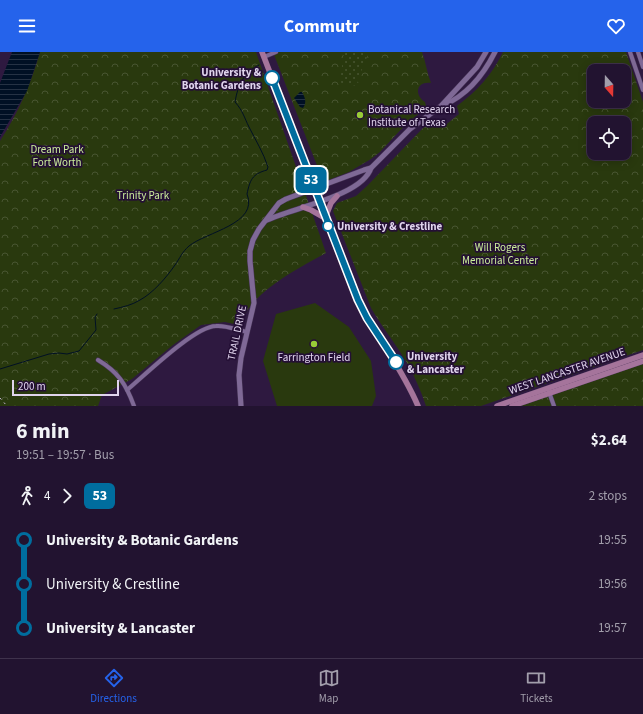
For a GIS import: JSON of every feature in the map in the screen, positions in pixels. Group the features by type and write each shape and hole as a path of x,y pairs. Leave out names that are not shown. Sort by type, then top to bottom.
{"main road":[{"path":"263,54 325,218 358,300 367,318 398,367 418,406"},
{"path":"325,218 330,203 337,196"},
{"path":"303,207 325,218"},
{"name":"WEST LANCASTER AVENUE","path":"512,406 643,355"},
{"name":"WEST LANCASTER AVENUE","path":"497,406 549,391 643,360"}],"street":[{"path":"263,54 276,52"},
{"name":"TRAIL DRIVE","path":"241,406 239,375 246,332 254,303 250,251 253,240 259,229 279,203 286,199 371,168 410,129 439,104 477,67 486,52"},
{"name":"TRAIL DRIVE","path":"439,104 455,99 473,84 486,69 495,52"},
{"path":"630,52 643,90"},
{"path":"638,52 643,67"},
{"name":"TRAIL DRIVE","path":"266,220 348,191 369,175 371,168"},
{"path":"127,390 186,341 205,329 218,326 246,332"},
{"path":"98,360 113,370 120,378 134,406"},
{"path":"549,391 554,406"}],"green space":[{"name":"Trinity Park","path":"40,52 256,52 326,253 291,273 267,290 248,309 242,320 234,324 225,322 201,325 173,345 132,379 102,395 98,406 0,406 0,141 13,120 23,98"},
{"path":"273,52 422,52 431,83 422,84 418,89 418,92 426,106 424,110 407,123 380,152 371,159 349,172 323,181"},
{"path":"344,52 369,52 357,82 359,85 357,86 337,82 340,81"},
{"name":"Will Rogers Memorial Center","path":"503,52 626,52 630,64 587,64 587,108 631,108 631,67 643,102 643,350 481,406 426,406 418,384 407,363 371,308 333,211 337,203 356,196 367,186 424,127 434,121 443,127 459,114 457,106 483,82 494,68"},
{"name":"Farrington Field","path":"315,303 349,327 371,361 376,396 372,406 277,406 263,361 276,314"},
{"path":"643,363 643,406 519,406"}],"water":[{"path":"12,52 40,52 27,91 0,137 0,83"},
{"path":"302,92 305,100 303,108 300,107 294,98"}],"waterway":[{"path":"114,309 131,305 145,297 163,280 189,246 229,226 245,213 249,204 247,194 252,178 258,173 267,170 268,167 262,151 240,108 235,102 242,80 253,68 259,65"},
{"path":"0,369 49,354 67,354 79,351 96,330 95,317 97,314"}],"railway":[{"path":"0,398 7,406"}],"bus line":[{"name":"53","path":"272,78 344,268 367,318 396,362"}],"place":[{"name":"University & Botanic Gardens","path":"272,78"},
{"name":"Botanical Research Institute of Texas","path":"360,115"},
{"name":"University & Crestline","path":"328,226"},
{"name":"Farrington Field","path":"314,344"},
{"name":"University & Lancaster","path":"396,362"}],"park label":[{"name":"Dream Park Fort Worth","path":"57,155"}]}
